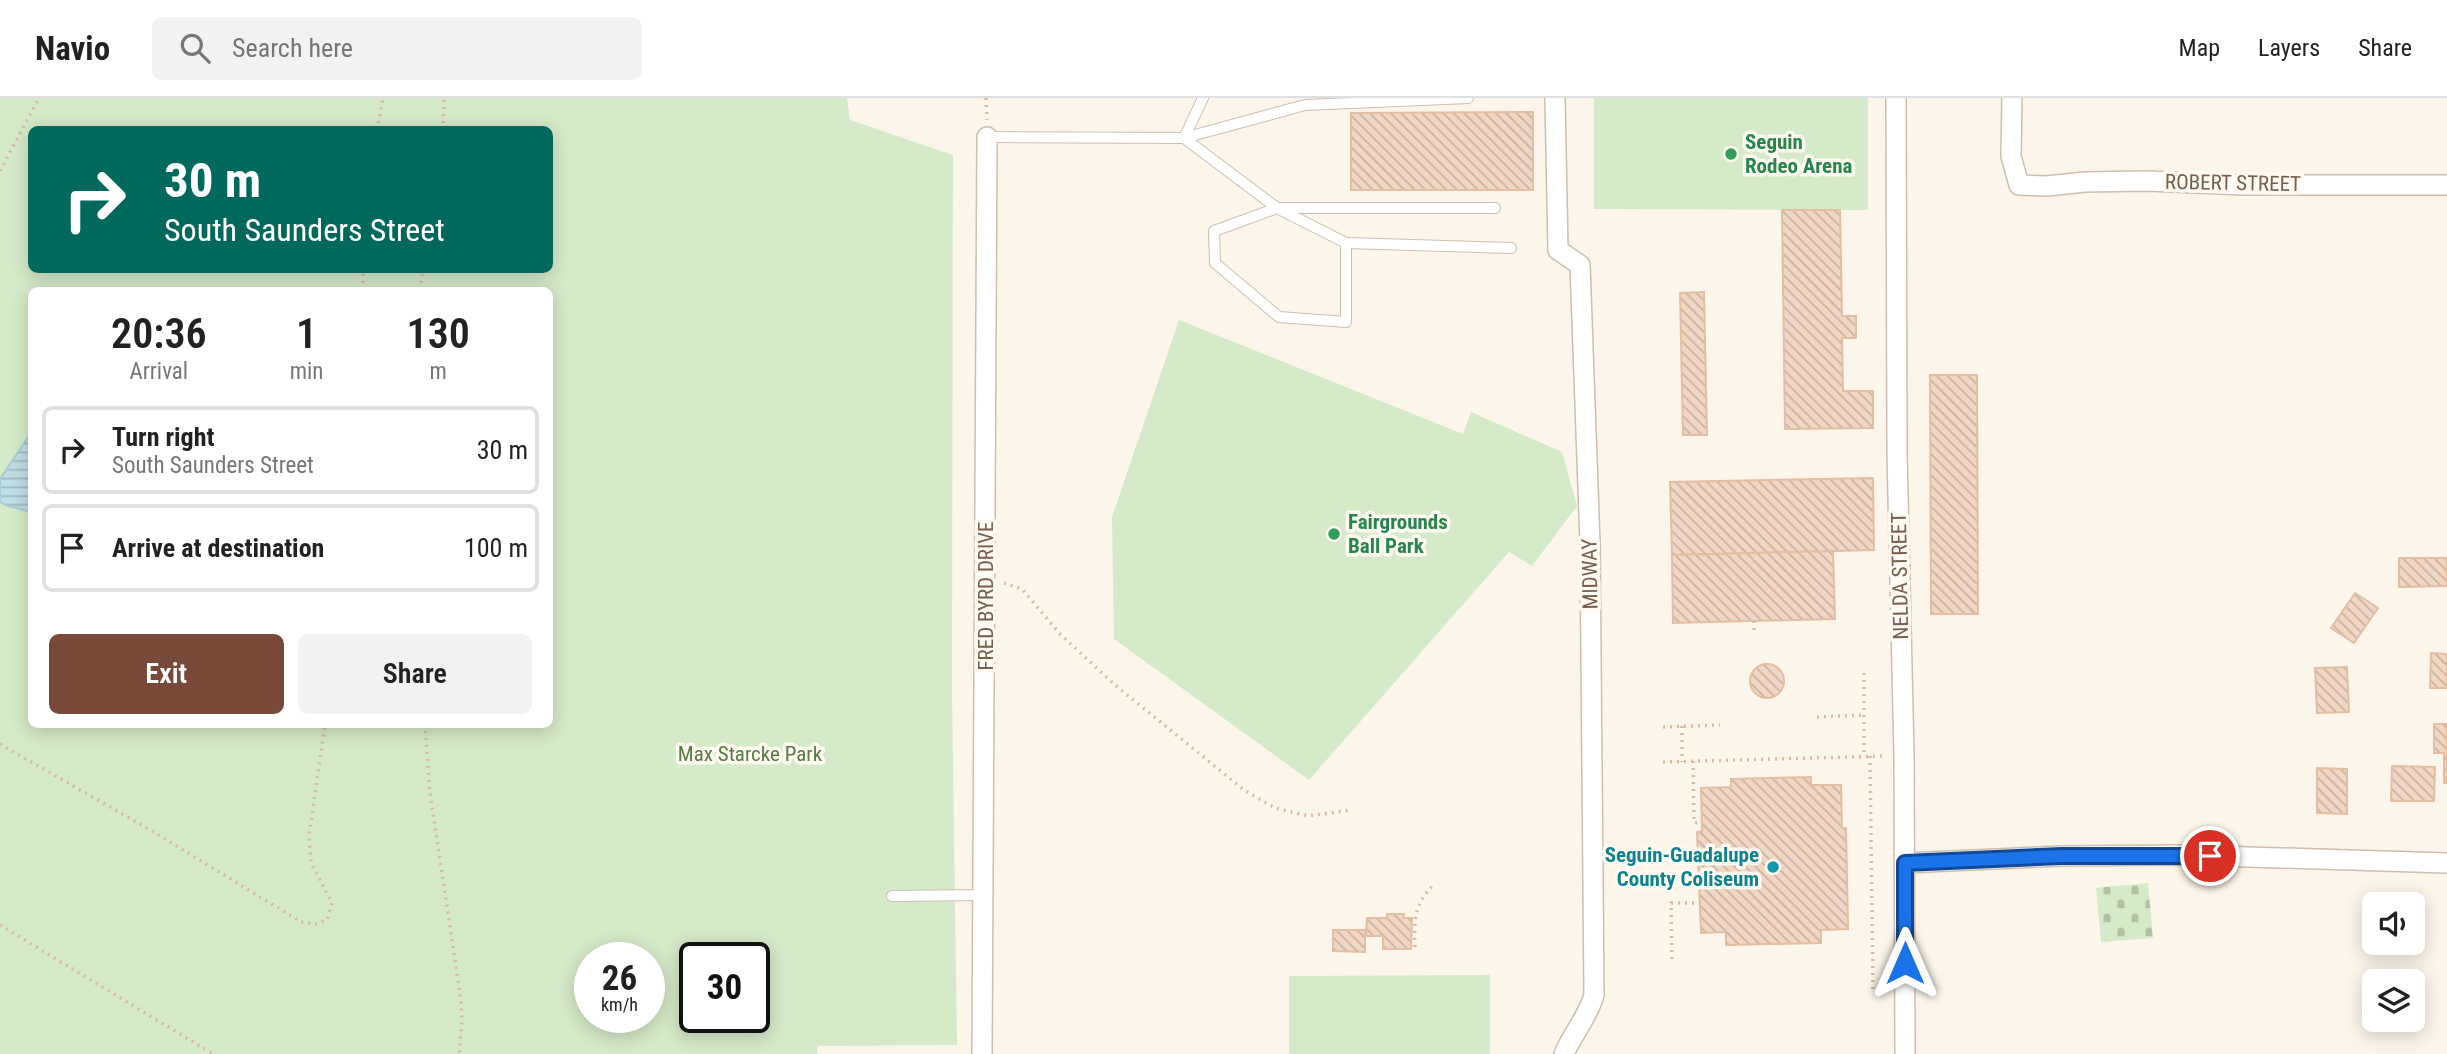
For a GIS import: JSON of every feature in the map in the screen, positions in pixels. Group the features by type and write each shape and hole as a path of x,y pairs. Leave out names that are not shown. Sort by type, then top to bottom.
{"street":[{"name":"MIDWAY","path":"1555,98 1558,250 1580,265 1590,542 1594,995 1590,1010 1571,1038 1564,1054"},
{"name":"NELDA STREET","path":"1896,98 1897,452 1904,755 1905,1054"},
{"name":"ROBERT STREET","path":"2011,98 2011,156 2020,185 2147,181 2244,185 2447,184"},
{"name":"FRED BYRD DRIVE","path":"982,1054 987,138"},
{"path":"1905,863 2061,856 2185,855 2447,863"}],"lane":[{"path":"1184,138 1203,98"},
{"path":"987,138 1184,138 1305,105 1468,98"},
{"path":"1184,138 1277,208 1346,243 1511,248"},
{"path":"1346,243 1346,323 1279,317 1215,263 1213,230 1277,208 1495,208"},
{"path":"892,896 984,895"}],"path":[{"path":"0,171 39,98"},
{"path":"378,126 383,98"},
{"path":"443,126 444,98"},
{"path":"986,98 988,109"},
{"path":"986,580 1008,583 1022,589 1060,634 1115,685 1244,790 1275,808 1308,816 1351,810"},
{"path":"1754,621 1754,635"},
{"path":"1864,673 1873,989"},
{"path":"1817,716 1864,715"},
{"path":"1663,727 1720,725"},
{"path":"1682,726 1682,762"},
{"path":"0,744 152,831 301,922 316,924 327,920 332,903 311,863 309,835 324,728"},
{"path":"425,728 430,793 461,1000 459,1054"},
{"path":"1663,762 1904,755"},
{"path":"1693,761 1694,822 1701,822"},
{"path":"1415,947 1416,911 1423,895 1435,883"},
{"path":"1672,959 1671,903 1700,903"},
{"path":"0,925 213,1054"}],"green space":[{"name":"Max Starcke Park","path":"0,98 847,98 850,120 953,155 952,689 957,1045 818,1046 817,1054 0,1054"},
{"name":"Seguin Rodeo Arena","path":"1594,98 1868,98 1868,210 1594,209"},
{"name":"Fairgrounds Ball Park","path":"1179,320 1463,434 1471,412 1562,452 1577,506 1532,566 1509,552 1309,780 1114,639 1112,517"},
{"path":"2148,883 2153,938 2101,942 2096,888"},
{"path":"1490,975 1490,1054 1289,1054 1289,976"}],"water":[{"path":"28,437 28,511 0,502 0,479"}],"building":[{"path":"1533,112 1533,190 1351,190 1351,113"},
{"path":"1782,210 1840,210 1842,316 1856,316 1856,338 1842,338 1843,391 1873,391 1873,428 1785,429"},
{"path":"1704,292 1707,435 1683,435 1680,293"},
{"path":"1930,375 1977,375 1978,614 1931,614"},
{"path":"1873,478 1874,550 1672,555 1670,482"},
{"path":"1833,551 1835,619 1673,623 1672,555"},
{"path":"2399,558 2447,558 2447,586 2399,587"},
{"path":"2355,593 2378,608 2354,643 2331,628"},
{"path":"2431,653 2447,654 2447,688 2430,688"},
{"path":"1767,664 1779,669 1784,681 1779,693 1767,698 1755,693 1750,681 1755,669"},
{"path":"2347,667 2349,712 2317,713 2315,668"},
{"path":"2434,724 2447,724 2447,783 2444,783 2444,753 2434,753"},
{"path":"2392,766 2435,767 2434,801 2391,801"},
{"path":"2317,768 2347,769 2347,814 2317,813"},
{"name":"Seguin-Guadalupe County Coliseum","path":"1811,777 1811,785 1841,785 1842,828 1846,828 1848,929 1821,930 1821,943 1726,945 1726,932 1701,933 1697,832 1702,831 1701,788 1731,787 1731,779"},
{"path":"1387,914 1404,914 1403,918 1412,918 1411,949 1383,949 1383,936 1366,936 1367,918 1387,918"},
{"path":"1333,930 1365,930 1365,952 1333,951"}],"place":[{"name":"Seguin Rodeo Arena","path":"1731,154"},
{"name":"Fairgrounds Ball Park","path":"1334,534"},
{"name":"Seguin-Guadalupe County Coliseum","path":"1773,867"}],"route":[{"path":"1905,963 1905,863 2061,856 2210,856"}]}
